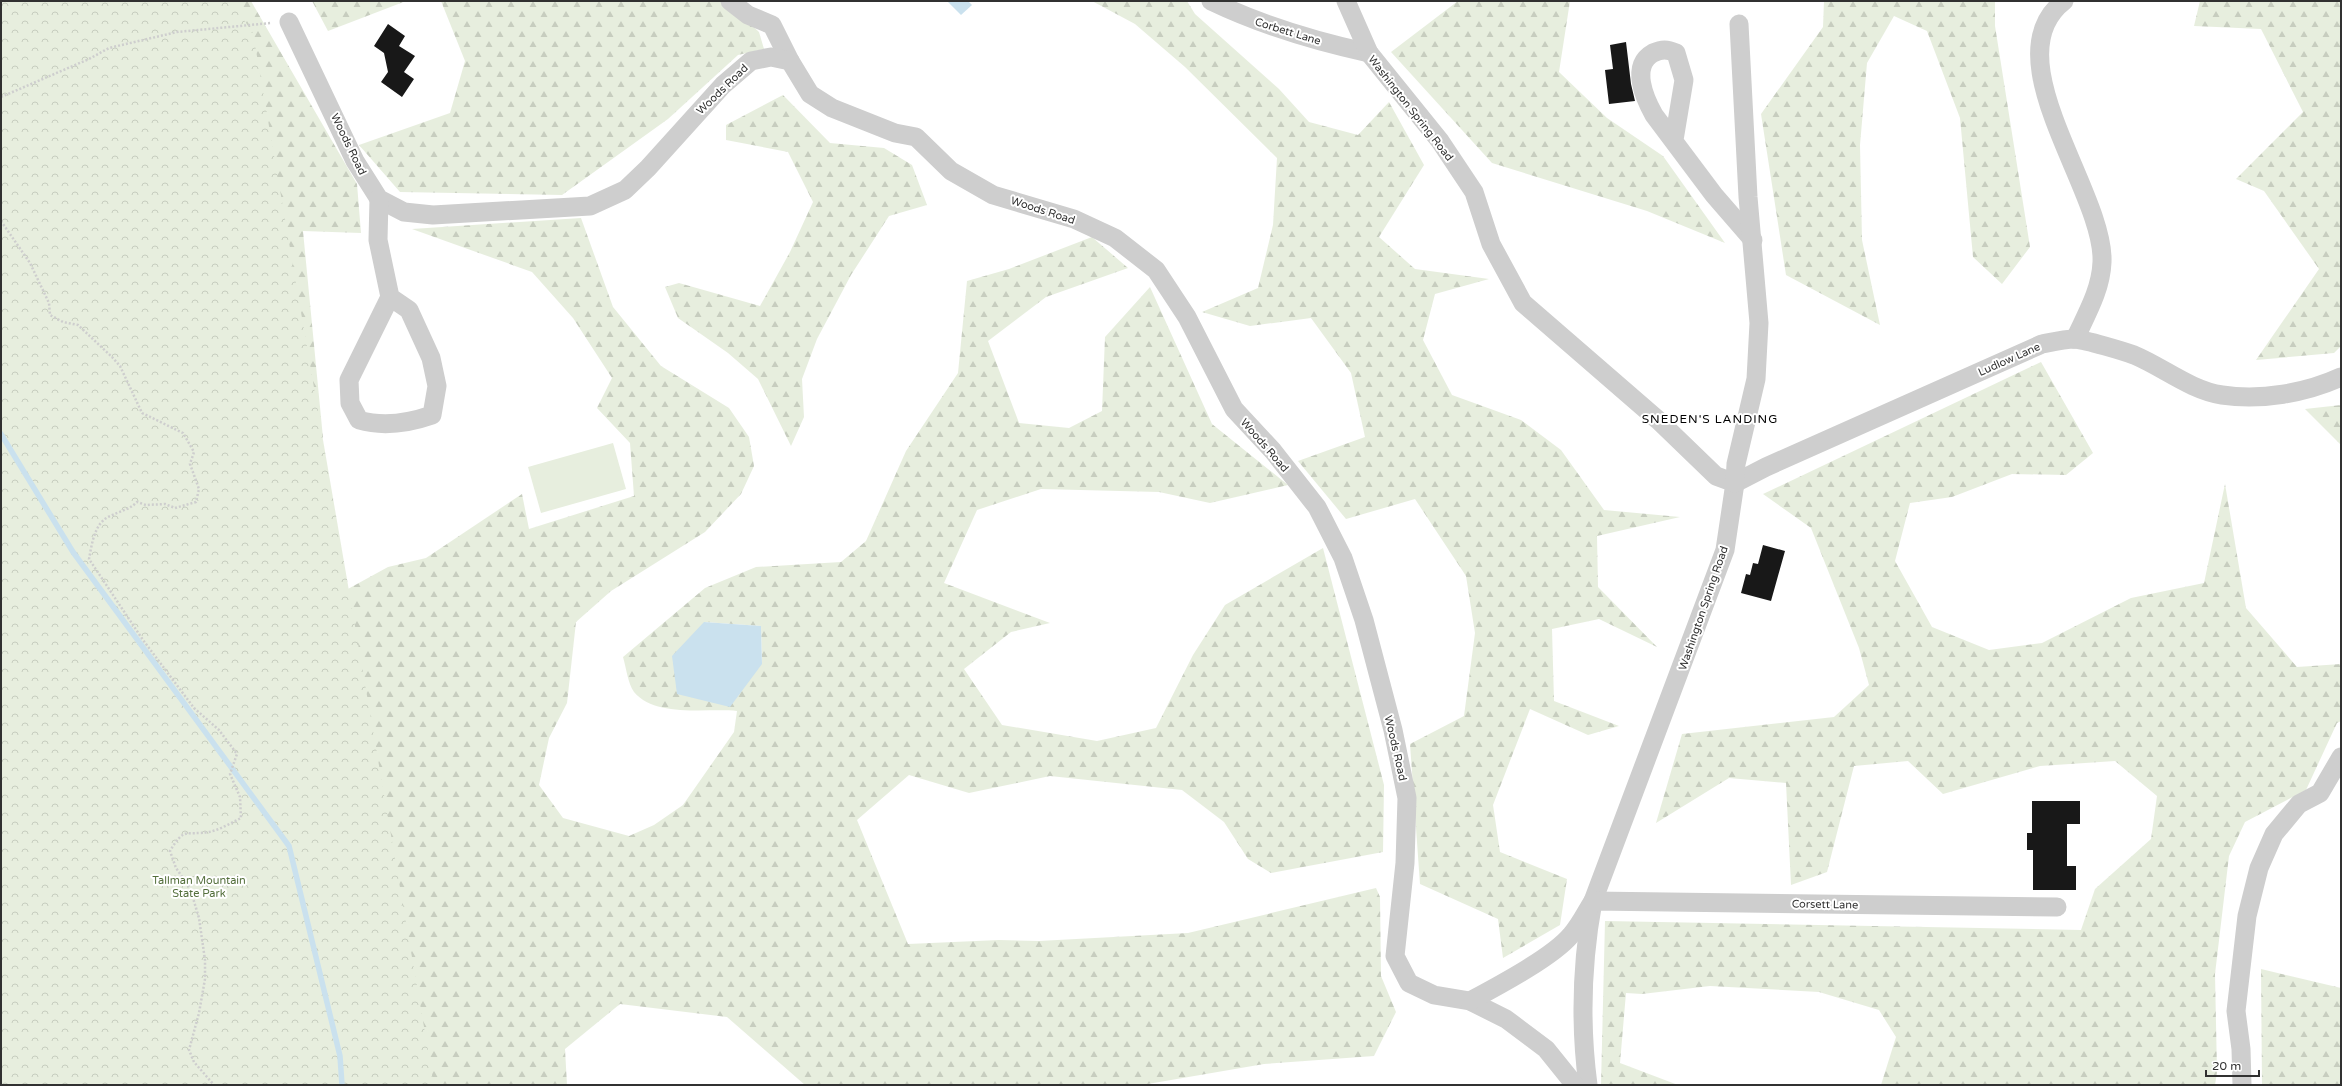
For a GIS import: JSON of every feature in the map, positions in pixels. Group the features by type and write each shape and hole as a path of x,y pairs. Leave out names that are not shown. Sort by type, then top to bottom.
{"street":[{"path":"730,1 748,14 772,25 790,61"},
{"name":"Corbett Lane","path":"1211,1 1248,18 1282,30 1369,53"},
{"name":"Washington Spring Road","path":"1346,1 1369,53 1440,141 1474,192 1491,244 1523,303 1658,420 1716,476 1735,483 1725,550 1593,901 1588,928 1583,997 1584,1058 1588,1085"},
{"path":"2064,1 2055,7 2045,21 2039,42 2039,58 2060,140 2076,174 2098,231 2102,262 2095,295 2075,339"},
{"name":"Woods Road","path":"289,22 355,161 379,199 404,212 432,215 590,206 625,190 648,168 723,85 751,61 771,57 790,61 810,94 832,108 895,133 916,137 951,171 993,195 1074,219 1115,238 1156,270 1187,317 1234,409 1273,451 1317,507 1343,558 1364,620 1393,730 1407,798 1405,863 1395,956 1409,983 1434,995 1470,1000 1506,1019 1546,1049 1575,1085"},
{"path":"1735,483 1736,464 1756,379 1759,323 1753,240 1748,197 1739,24"},
{"path":"1674,140 1714,195 1753,240"},
{"path":"379,199 378,240 390,297 349,380 350,403 359,420 373,424 415,421 432,415 437,386 431,358 409,310 390,297"},
{"name":"Ludlow Lane","path":"1735,483 2042,344 2075,339 2134,355 2191,384 2222,395 2264,396 2294,392 2322,386 2341,378"},
{"path":"2242,1085 2241,1049 2236,1011 2247,916 2259,868 2274,834 2299,804 2320,793 2341,757"},
{"path":"1470,1000 1503,983 1571,936 1593,901"},
{"name":"Corsett Lane","path":"1593,901 2057,907"}],"path":[{"path":"1,97 89,59 109,48 177,32 222,26 289,22"},
{"path":"1,221 30,263 49,303 50,315 63,322 78,325 112,357 120,366 142,413 183,434 194,452 190,464 200,489 196,502 175,508 166,504 146,505 137,502 131,508 109,516 100,522 92,541 89,559 143,640 190,702 219,730 237,754 230,774 240,797 241,818 209,832 186,832 177,839 170,852 176,868 192,894 199,918 205,960 205,979 199,1013 189,1050 194,1062 214,1085"}],"green space":[{"path":"1,1 251,1 357,184 361,233 303,231 323,438"},
{"name":"Tallman Mountain State Park","path":"1,1 231,1 253,33 434,1085 1,1085"},
{"path":"312,1 406,1 328,31"},
{"path":"441,1 726,1 759,32 764,49 738,55 668,119 562,195 400,192 359,145 450,113 465,61"},
{"path":"1092,1 1187,1 1195,14 1279,89 1309,122 1358,135 1389,102 1424,165 1379,237 1415,269 1489,279 1435,294 1423,340 1452,395 1521,420 1561,450 1604,510 1680,517 1597,536 1598,587 1657,647 1599,619 1552,629 1554,701 1619,726 1588,735 1530,709 1493,805 1500,852 1567,879 1560,925 1503,958 1498,919 1420,884 1410,744 1464,716 1475,633 1466,576 1415,499 1346,519 1298,461 1365,437 1351,373 1311,318 1250,326 1202,312 1258,288 1273,225 1277,158 1185,67 1135,24"},
{"path":"1458,1 1570,1 1559,72 1607,118 1663,156 1725,243 1647,211 1492,163 1391,52"},
{"path":"1824,1 1995,1 1995,26 2030,247 2002,284 1973,257 1960,118 1927,31 1894,16 1867,63 1860,145 1862,240 1880,325 1786,275 1761,114 1823,27"},
{"path":"2200,1 2341,1 2341,346 2334,353 2256,360 2319,269 2264,191 2236,179 2303,112 2261,29 2194,26"},
{"path":"783,95 830,143 884,148 912,165 927,205 889,216 851,275 817,339 802,379 804,417 791,446 758,379 728,353 678,318 665,287 679,283 760,306 790,252 813,202 788,152 726,140 726,125"},
{"path":"581,218 613,307 661,366 729,408 749,437 754,466 741,494 705,532 611,591 576,622 567,703 549,738 539,785 563,818 629,836 654,825 683,805 734,732 737,711 697,711 668,709 655,706 644,700 632,689 623,657 705,588 756,567 841,562 866,541 906,451 958,373 967,281 1009,269 1092,237 1128,268 1046,297 988,341 1019,423 1069,428 1102,411 1105,337 1150,287 1212,424 1288,485 1210,503 1159,492 1041,489 977,510 944,583 1050,623 1011,632 964,669 1002,725 1097,741 1156,728 1193,655 1225,605 1323,548 1384,785 1383,852 1271,873 1248,859 1224,822 1182,790 1050,776 969,793 909,775 857,820 908,944 999,940 1039,941 1188,933 1376,888 1380,897 1381,976 1396,1012 1374,1056 1264,1064 1142,1085 805,1085 727,1017 620,1004 565,1049 567,1085 418,1085 326,601 388,567 426,558 522,494 529,529 634,496 630,443 597,408 612,378 573,318 532,272 412,229","holes":["704,622 761,626 762,664"]},
{"path":"2041,362 2093,453 2066,475 2012,474 1952,497 1910,503 1895,561 1932,627 1989,650 2042,643 2131,598 2204,583 2225,484 2246,608 2297,667 2341,664 2341,721 2337,723 2306,790 2245,822 2229,856 2215,974 2217,1072 2215,1085 1881,1085 1896,1037 1879,1010 1819,992 1710,986 1642,994 1626,993 1620,1063 1678,1085 1601,1085 1605,921 2081,930 2095,889 2151,839 2157,796 2115,761 2040,766 1943,794 1908,761 1854,766 1827,872 1791,885 1786,783 1729,778 1656,823 1682,734 1834,717 1869,685 1859,648 1811,528 1763,494"},
{"path":"2341,405 2341,445 2305,409"},
{"path":"613,443 626,489 541,513 528,467"},
{"path":"2261,969 2341,988 2341,1085 2262,1085"}],"water":[{"path":"947,1 968,1 972,5 961,15"},
{"path":"704,622 761,626 762,664 730,707 677,694 672,656"}],"building":[{"path":"388,24 405,36 399,46 415,56 404,72 414,79 402,97 381,82 388,72 384,53 374,46"},
{"path":"1626,42 1631,84 1635,101 1609,104 1605,70 1613,69 1610,45"},
{"path":"1763,545 1785,551 1771,601 1741,593 1746,574 1750,575 1753,563 1758,564"},
{"path":"2032,801 2080,801 2080,824 2067,824 2067,866 2076,866 2076,890 2033,890 2033,850 2027,850 2027,833 2032,833"}],"waterway":[{"path":"1,434 73,552 289,846 340,1056 342,1085"}],"district":[{"name":"SNEDEN'S LANDING","path":"1710,419"}]}
